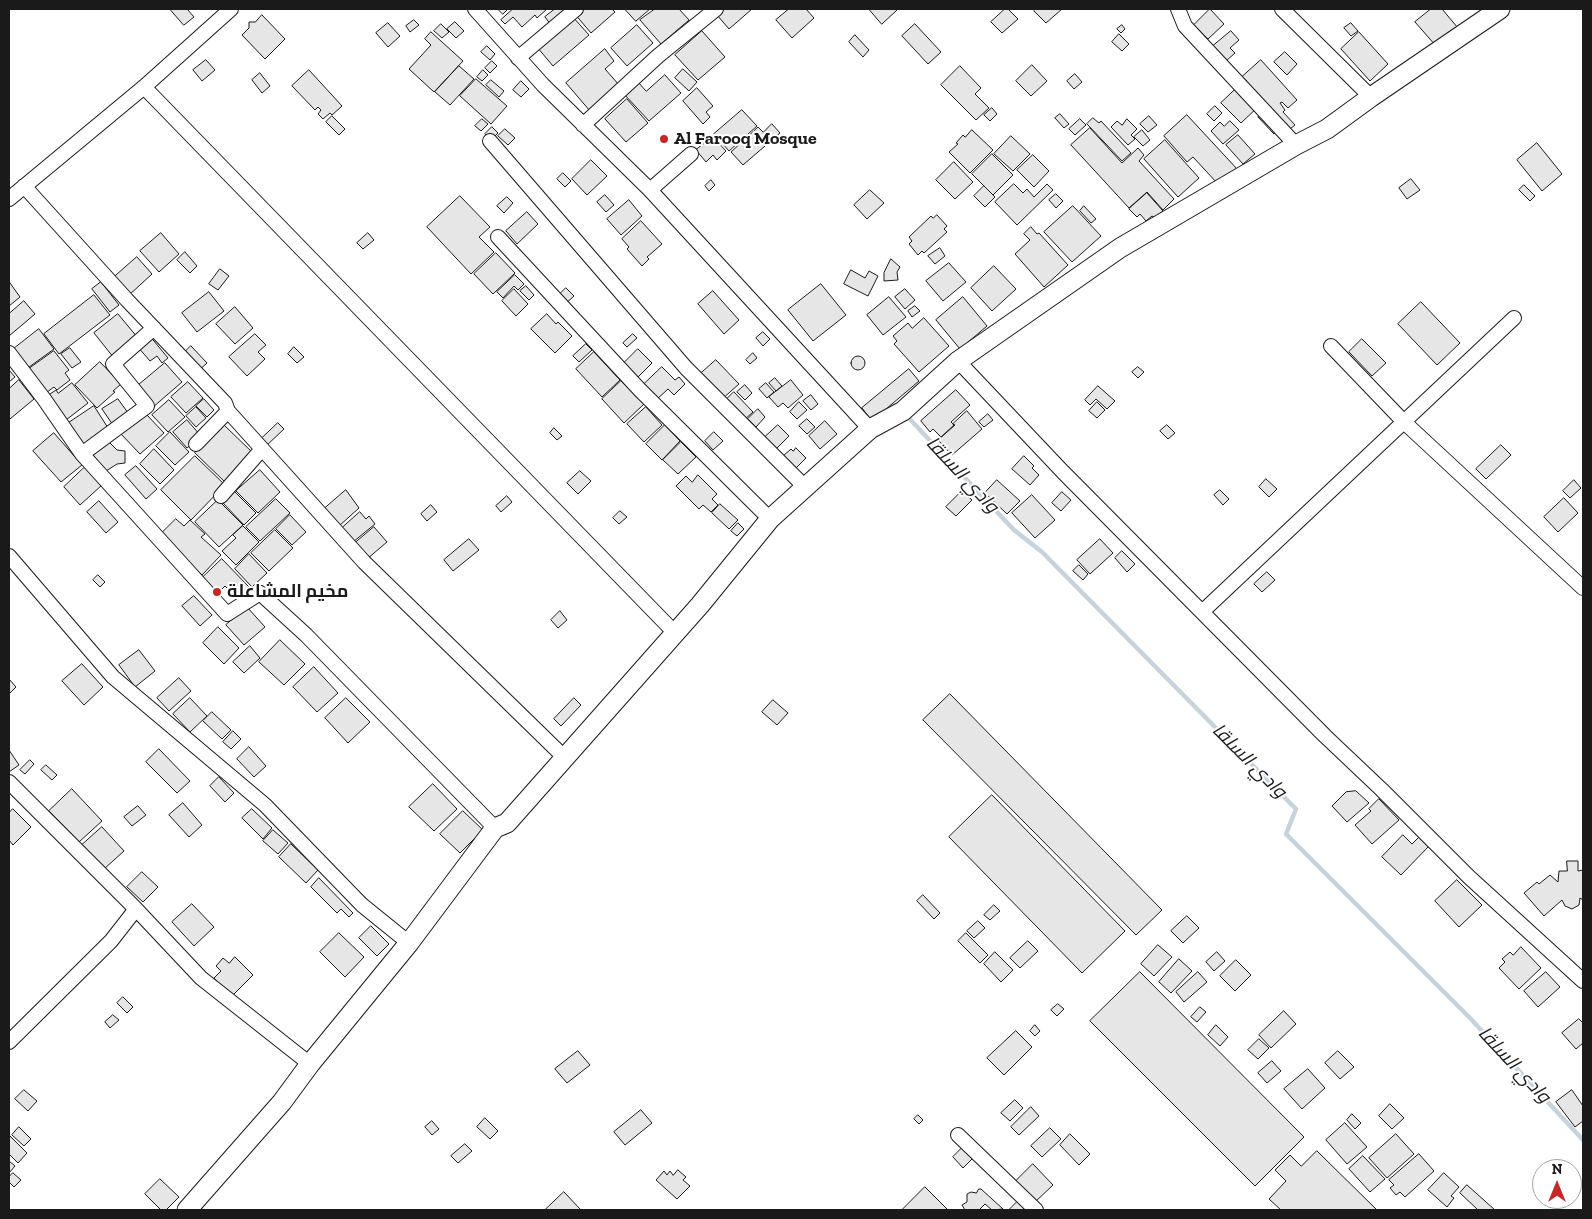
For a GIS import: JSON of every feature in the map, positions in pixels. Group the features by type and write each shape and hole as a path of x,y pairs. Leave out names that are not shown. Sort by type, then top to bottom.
{"street":[{"path":"9,199 144,87 231,9"},
{"path":"476,9 518,58 650,190 870,429"},
{"path":"518,58 576,9"},
{"path":"583,124 658,56 716,9"},
{"path":"1178,9 1185,26 1296,145"},
{"path":"1282,9 1371,97"},
{"path":"187,1210 282,1102 310,1064 410,942 495,828 506,823 675,633 770,519 870,429 903,411 958,361 1120,248 1296,145 1327,130 1371,97 1500,9"},
{"path":"144,87 675,633"},
{"path":"490,141 686,368 805,487"},
{"path":"650,190 691,154"},
{"path":"24,186 224,403 228,411 364,562 564,757"},
{"path":"498,237 640,390 770,519"},
{"path":"1202,612 1514,318"},
{"path":"82,454 147,406 113,364 154,328"},
{"path":"1331,346 1404,422 1583,588"},
{"path":"9,353 82,454 227,614 260,593 306,634 495,828"},
{"path":"958,361 1063,472 1325,736 1469,877 1583,981"},
{"path":"196,444 228,411"},
{"path":"221,496 262,449"},
{"path":"9,556 113,677 265,805 362,905 410,942"},
{"path":"9,782 136,909 201,978 310,1064"},
{"path":"9,1042 112,941 136,909"},
{"path":"958,1135 1036,1210"}],"building":[{"path":"170,9 187,9 194,17 184,25"},
{"path":"498,9 508,9 503,14"},
{"path":"513,9 547,9 537,18 535,15 522,27 513,17 505,24 501,20"},
{"path":"555,9 570,9 551,25 545,17"},
{"path":"578,9 612,9 615,12 591,33 574,13"},
{"path":"625,9 650,9 636,21"},
{"path":"655,9 679,9 689,20 661,44 640,20"},
{"path":"725,9 752,9 729,29 717,15"},
{"path":"789,9 806,9 814,18 792,38 776,20"},
{"path":"869,9 896,9 897,10 882,24"},
{"path":"1005,9 1008,9 1018,19 1002,33 991,22"},
{"path":"1036,9 1062,9 1046,23 1034,11"},
{"path":"1210,9 1224,24 1208,39 1194,25"},
{"path":"1431,9 1442,9 1458,28 1436,46 1415,22"},
{"path":"262,15 285,39 265,59 242,35 249,28 249,22 255,22"},
{"path":"572,16 589,35 553,66 537,47"},
{"path":"414,20 419,25 410,32 406,26"},
{"path":"455,22 464,31 456,38 447,29"},
{"path":"388,23 400,36 388,47 376,33"},
{"path":"1351,23 1358,31 1351,36 1344,28"},
{"path":"441,24 449,32 442,38 434,31"},
{"path":"915,24 941,52 928,64 902,36"},
{"path":"637,25 653,43 627,66 611,48"},
{"path":"1122,25 1125,29 1121,33 1117,29"},
{"path":"702,31 725,57 698,80 675,55"},
{"path":"1231,31 1239,40 1230,48 1235,53 1226,61 1213,46"},
{"path":"431,32 463,61 434,92 409,69 431,45 425,39"},
{"path":"1359,32 1388,64 1370,81 1341,49"},
{"path":"1119,34 1129,44 1122,51 1112,42"},
{"path":"855,35 869,50 863,57 849,42"},
{"path":"487,46 495,54 490,60 481,52"},
{"path":"605,49 614,61 605,69 620,86 590,111 566,83"},
{"path":"1285,52 1297,64 1287,75 1274,62"},
{"path":"206,60 215,70 202,81 193,70"},
{"path":"1261,60 1297,100 1288,108 1282,102 1280,103 1285,110 1283,112 1295,125 1286,132 1243,84 1247,81 1242,77"},
{"path":"492,61 497,66 490,73 485,68"},
{"path":"1032,65 1047,81 1031,96 1016,81"},
{"path":"459,66 474,79 450,105 435,92"},
{"path":"960,66 981,88 975,94 989,108 976,120 941,85"},
{"path":"683,69 697,82 689,91 675,78"},
{"path":"309,70 342,106 332,115 330,113 323,119 318,114 321,110 318,107 315,110 292,86"},
{"path":"483,70 488,75 482,81 477,77"},
{"path":"260,73 270,86 262,93 252,80"},
{"path":"1075,74 1082,82 1074,89 1067,81"},
{"path":"665,75 681,93 649,121 624,94 638,82 646,91"},
{"path":"476,79 507,106 491,124 460,96"},
{"path":"491,80 504,91 499,97 486,85"},
{"path":"521,81 529,89 521,97 513,90"},
{"path":"1239,86 1259,106 1241,123 1221,103"},
{"path":"697,88 713,106 706,112 710,117 703,124 683,101"},
{"path":"627,99 648,123 626,142 605,119"},
{"path":"1215,106 1222,113 1214,121 1207,114"},
{"path":"992,108 997,114 990,121 984,115"},
{"path":"742,110 757,126 729,151 714,134"},
{"path":"1265,111 1280,128 1274,134 1258,117"},
{"path":"1060,114 1069,124 1064,128 1055,118"},
{"path":"1187,115 1238,170 1218,184 1193,157 1187,162 1164,136"},
{"path":"332,116 345,129 339,135 326,122"},
{"path":"1149,116 1157,125 1148,132 1140,124"},
{"path":"1093,118 1099,123 1101,121 1131,153 1122,161 1087,124"},
{"path":"482,119 488,124 481,131 475,126"},
{"path":"1080,119 1086,125 1075,135 1069,129"},
{"path":"1127,119 1137,129 1131,135 1135,139 1128,145 1111,127 1117,121 1122,125"},
{"path":"1230,121 1239,130 1223,144 1211,131 1220,122 1224,126"},
{"path":"772,124 780,133 743,165 731,152 758,127 763,132"},
{"path":"492,127 498,133 491,140 485,134"},
{"path":"1090,128 1122,163 1138,148 1144,155 1139,161 1174,199 1163,210 1147,192 1129,208 1071,145"},
{"path":"505,129 515,138 508,145 498,136"},
{"path":"972,130 993,150 970,173 949,152 958,144 956,143 963,135 965,137"},
{"path":"1142,130 1150,140 1143,146 1134,137"},
{"path":"1238,135 1255,154 1243,164 1226,145"},
{"path":"1011,136 1030,154 1013,171 994,154"},
{"path":"713,137 726,151 717,160 713,155 706,162 696,150"},
{"path":"1165,140 1199,178 1178,197 1144,159"},
{"path":"1537,143 1562,174 1542,191 1517,160"},
{"path":"992,154 1013,175 993,195 972,174"},
{"path":"1033,155 1049,171 1034,187 1017,170"},
{"path":"591,160 607,176 587,195 572,179"},
{"path":"954,162 973,182 955,199 936,180"},
{"path":"563,173 571,181 565,187 557,179"},
{"path":"1411,179 1420,190 1407,199 1399,188"},
{"path":"711,180 715,185 709,191 705,186"},
{"path":"1014,184 1023,193 1027,189 1034,197 1047,184 1053,190 1017,225 995,202"},
{"path":"1524,185 1535,196 1530,201 1519,190"},
{"path":"984,186 995,197 985,207 974,196"},
{"path":"870,190 884,203 867,219 854,205"},
{"path":"1147,193 1163,211 1155,218 1152,216 1146,221 1140,214 1137,217 1129,209"},
{"path":"1056,194 1063,201 1056,208 1049,200"},
{"path":"605,195 614,205 606,212 597,202"},
{"path":"460,196 490,227 479,237 494,252 471,274 427,227"},
{"path":"507,197 513,203 504,213 497,206"},
{"path":"629,200 642,216 621,235 607,219"},
{"path":"1073,206 1101,236 1072,262 1044,232"},
{"path":"1084,206 1096,219 1091,223 1080,211"},
{"path":"527,212 538,224 517,244 506,231"},
{"path":"937,215 947,226 944,229 947,232 924,253 922,251 918,255 909,244 912,241 909,237 931,216 933,218"},
{"path":"641,221 662,244 647,257 649,259 642,266 627,249 629,247 622,239"},
{"path":"1031,227 1037,234 1039,233 1068,265 1044,287 1015,254 1030,240 1024,234"},
{"path":"161,233 179,254 159,272 140,251"},
{"path":"368,233 374,240 363,249 357,243"},
{"path":"940,248 945,256 935,264 928,256"},
{"path":"185,252 197,266 190,273 177,260"},
{"path":"496,253 515,273 493,294 474,274"},
{"path":"137,257 152,274 128,296 112,279"},
{"path":"891,259 900,267 897,272 898,280 884,281 884,273"},
{"path":"949,263 966,282 943,301 926,281"},
{"path":"994,266 1016,289 992,311 971,288"},
{"path":"220,269 229,276 218,290 209,284"},
{"path":"851,270 865,278 869,271 878,276 868,296 844,284"},
{"path":"515,275 524,284 518,290 514,286 503,298 497,292"},
{"path":"101,282 119,305 110,312 92,289"},
{"path":"9,284 20,297 9,306"},
{"path":"821,284 846,315 813,341 788,310"},
{"path":"526,286 534,295 529,300 520,291"},
{"path":"566,288 574,296 564,305 557,297"},
{"path":"514,289 528,304 516,316 502,301"},
{"path":"905,289 915,300 905,309 895,297"},
{"path":"713,291 739,320 724,334 698,304"},
{"path":"209,292 224,311 197,332 182,313"},
{"path":"94,295 110,315 59,354 44,334"},
{"path":"889,297 906,317 883,335 867,315"},
{"path":"963,297 987,326 960,349 936,320"},
{"path":"24,301 35,314 9,336 9,314"},
{"path":"1421,302 1460,343 1437,365 1398,324"},
{"path":"915,306 920,311 912,317 908,311"},
{"path":"235,307 253,328 235,344 216,324"},
{"path":"118,314 138,338 114,358 94,333"},
{"path":"547,314 556,324 558,322 572,336 555,353 531,329"},
{"path":"924,318 949,346 919,372 894,344 897,341 893,336 908,323 912,328"},
{"path":"39,329 54,349 25,370 11,351"},
{"path":"763,332 770,339 763,346 756,338"},
{"path":"255,334 266,345 258,352 265,359 247,376 229,357"},
{"path":"633,334 637,338 627,347 623,343"},
{"path":"149,335 168,358 162,363 157,356 150,361 137,346"},
{"path":"1362,339 1386,363 1372,376 1349,352"},
{"path":"586,344 592,350 579,362 573,356"},
{"path":"191,346 207,363 197,372 182,355"},
{"path":"294,347 304,357 297,363 288,354"},
{"path":"70,348 81,362 72,368 61,354"},
{"path":"638,349 652,363 635,380 621,366"},
{"path":"54,351 69,370 65,373 70,380 57,390 54,387 43,395 26,371"},
{"path":"594,352 620,380 602,397 576,369"},
{"path":"753,353 757,358 750,364 746,360"},
{"path":"858,356 863,358 865,363 863,368 858,370 853,368 851,363 853,358"},
{"path":"716,360 739,384 721,400 698,376"},
{"path":"100,362 121,384 97,408 75,385"},
{"path":"165,363 182,382 152,408 135,388"},
{"path":"662,367 675,380 679,377 685,384 674,395 668,389 655,401 641,387"},
{"path":"1138,367 1144,372 1138,378 1132,372"},
{"path":"909,369 919,381 872,421 862,408"},
{"path":"9,370 15,377 9,382"},
{"path":"775,378 782,386 776,391 769,383"},
{"path":"19,380 34,399 10,419 9,389"},
{"path":"791,380 803,395 788,408 783,403 778,407 769,397"},
{"path":"621,381 644,404 624,423 602,399"},
{"path":"188,382 203,398 186,413 171,397"},
{"path":"72,383 88,403 66,420 47,396 56,390 58,393"},
{"path":"766,383 774,392 767,398 759,389"},
{"path":"745,385 752,393 745,400 737,392"},
{"path":"1098,386 1115,401 1107,409 1096,399 1090,405 1085,400"},
{"path":"956,390 970,405 951,422 954,425 941,437 933,429 930,432 921,421"},
{"path":"734,392 753,412 743,421 724,402"},
{"path":"811,395 818,404 811,410 803,401"},
{"path":"118,399 131,417 115,428 102,409"},
{"path":"204,399 214,410 207,417 196,406"},
{"path":"169,400 185,417 168,432 152,415"},
{"path":"799,402 807,410 797,419 790,412"},
{"path":"1097,402 1105,410 1097,418 1089,411"},
{"path":"94,406 110,431 83,448 67,424"},
{"path":"196,407 206,418 196,427 186,416"},
{"path":"646,407 662,425 644,442 627,424"},
{"path":"758,409 765,417 756,427 748,419"},
{"path":"967,411 982,429 952,455 938,440"},
{"path":"146,414 164,433 140,454 121,434"},
{"path":"988,414 993,420 984,427 979,422"},
{"path":"807,419 815,427 807,434 799,426"},
{"path":"187,420 201,436 187,448 173,432"},
{"path":"825,421 837,434 820,449 809,436"},
{"path":"278,423 284,429 265,447 259,441"},
{"path":"223,424 254,454 226,483 195,453"},
{"path":"665,425 680,441 662,460 646,444"},
{"path":"778,425 789,436 775,450 764,438"},
{"path":"1167,425 1175,433 1168,439 1160,431"},
{"path":"554,428 562,436 557,440 550,433"},
{"path":"170,432 189,452 175,465 156,446"},
{"path":"714,432 723,441 713,450 705,441"},
{"path":"54,433 82,465 61,482 33,451"},
{"path":"107,440 117,450 125,451 125,463 117,464 106,471 90,451"},
{"path":"681,442 696,457 678,474 663,460"},
{"path":"1501,445 1511,455 1486,479 1476,469"},
{"path":"796,448 806,458 795,469 783,456 791,449 793,451"},
{"path":"154,449 174,470 160,484 140,464"},
{"path":"195,456 225,485 191,520 161,490"},
{"path":"1024,456 1034,466 1032,468 1039,475 1030,485 1012,469"},
{"path":"136,466 157,489 146,499 125,475"},
{"path":"85,467 102,485 80,505 64,487"},
{"path":"260,470 280,492 258,513 236,491"},
{"path":"580,471 591,481 578,494 567,483"},
{"path":"698,475 717,494 712,499 718,505 711,512 703,505 699,509 676,486 686,476 692,482"},
{"path":"1266,479 1277,489 1269,497 1259,487"},
{"path":"997,480 1020,501 1007,514 985,493"},
{"path":"1574,480 1581,488 1570,498 1563,491"},
{"path":"346,490 359,508 339,526 324,509"},
{"path":"1220,490 1229,499 1223,505 1214,495"},
{"path":"962,491 972,500 956,516 946,507"},
{"path":"235,492 256,513 244,525 223,503"},
{"path":"1062,492 1071,500 1061,511 1052,503"},
{"path":"1032,495 1055,520 1035,538 1012,513"},
{"path":"507,496 512,502 501,512 496,506"},
{"path":"1564,498 1578,513 1558,532 1544,517"},
{"path":"276,499 290,513 260,541 246,527"},
{"path":"218,500 243,525 219,547 195,522"},
{"path":"99,501 118,522 106,533 87,512"},
{"path":"720,504 738,520 729,529 712,513"},
{"path":"431,505 437,512 427,521 421,514"},
{"path":"620,511 627,517 619,524 613,518"},
{"path":"360,512 366,519 369,516 375,524 353,542 341,529"},
{"path":"290,515 306,532 292,545 276,529"},
{"path":"176,519 184,526 190,520 205,534 201,537 221,555 202,575 160,535"},
{"path":"738,523 744,529 737,536 731,531"},
{"path":"243,526 259,542 236,565 222,551 236,538 233,535"},
{"path":"374,527 387,542 367,559 354,544"},
{"path":"275,530 293,548 269,571 251,553"},
{"path":"469,539 479,550 453,571 444,560"},
{"path":"1100,539 1113,553 1090,574 1077,560"},
{"path":"1122,551 1135,564 1127,572 1115,558"},
{"path":"249,554 267,573 252,587 235,569"},
{"path":"222,559 249,587 237,598 225,586 215,596 200,580"},
{"path":"1079,565 1088,574 1083,580 1073,571"},
{"path":"1267,572 1275,580 1262,592 1254,584"},
{"path":"98,575 105,582 100,587 93,580"},
{"path":"194,596 212,615 200,626 182,606"},
{"path":"247,607 265,627 244,645 226,625"},
{"path":"560,611 567,620 558,628 551,620"},
{"path":"218,627 239,648 224,664 203,643"},
{"path":"280,640 305,664 284,685 259,662"},
{"path":"250,646 260,658 244,673 233,662"},
{"path":"139,650 155,671 135,687 119,665"},
{"path":"82,664 103,687 84,705 62,681"},
{"path":"314,667 338,693 317,712 293,687"},
{"path":"179,678 191,691 169,711 157,698"},
{"path":"9,679 16,687 9,694"},
{"path":"950,694 1162,910 1136,935 923,720"},
{"path":"190,698 207,716 190,732 173,714"},
{"path":"346,698 370,722 348,743 325,718"},
{"path":"574,698 581,705 561,726 554,719"},
{"path":"773,700 788,713 777,725 762,712"},
{"path":"212,712 231,730 222,739 203,721"},
{"path":"233,731 241,739 231,749 223,742"},
{"path":"249,747 266,766 254,777 237,759"},
{"path":"159,749 190,781 177,793 146,762"},
{"path":"9,750 19,765 9,772"},
{"path":"30,760 34,764 25,774 20,770"},
{"path":"46,765 57,775 52,780 41,770"},
{"path":"219,777 234,793 225,802 210,786"},
{"path":"433,784 457,809 434,831 409,807"},
{"path":"72,789 102,821 79,842 49,811"},
{"path":"1356,791 1369,803 1347,822 1332,806 1346,792"},
{"path":"992,795 1125,931 1082,973 949,837"},
{"path":"1379,799 1399,820 1372,844 1355,825 1371,811 1369,809"},
{"path":"183,803 202,825 189,837 169,815"},
{"path":"138,806 146,815 132,826 124,817"},
{"path":"13,809 31,827 13,845 9,840 9,813"},
{"path":"252,809 272,828 263,839 242,818"},
{"path":"463,811 483,830 460,853 440,834"},
{"path":"102,827 124,851 104,869 82,845"},
{"path":"273,830 288,843 278,854 263,841"},
{"path":"1403,835 1412,844 1419,837 1429,846 1401,875 1382,857"},
{"path":"291,844 318,870 306,883 279,857"},
{"path":"1567,861 1578,861 1578,871 1583,870 1583,900 1580,898 1579,905 1572,909 1565,906 1562,900 1544,916 1524,893 1537,882 1539,884 1550,875 1558,882 1559,871 1567,871"},
{"path":"142,872 158,887 143,902 127,887"},
{"path":"319,878 353,913 349,917 341,909 337,913 311,887"},
{"path":"1457,880 1482,905 1459,927 1435,901"},
{"path":"923,895 940,913 934,919 917,901"},
{"path":"192,904 214,927 194,946 172,922"},
{"path":"994,905 1000,911 990,920 984,915"},
{"path":"1187,916 1199,928 1183,943 1171,931"},
{"path":"978,921 985,928 974,938 967,931"},
{"path":"371,926 389,944 377,956 359,938"},
{"path":"339,933 364,957 345,977 320,952"},
{"path":"966,933 988,955 980,963 958,941"},
{"path":"1028,941 1038,951 1020,968 1010,958"},
{"path":"1158,945 1172,957 1154,976 1141,964"},
{"path":"1521,947 1541,968 1519,989 1499,968 1505,962 1502,959 1510,952 1513,955"},
{"path":"995,952 1013,970 1001,982 984,964"},
{"path":"1217,952 1225,961 1214,971 1206,962"},
{"path":"235,957 253,975 232,996 214,978 221,971 216,966 223,958 229,963"},
{"path":"1179,959 1192,971 1171,993 1159,982"},
{"path":"1236,960 1251,975 1235,991 1220,976"},
{"path":"1140,972 1304,1137 1255,1186 1090,1021"},
{"path":"1198,972 1207,982 1184,1002 1176,992"},
{"path":"1546,972 1560,987 1538,1007 1524,991"},
{"path":"123,997 133,1007 127,1013 117,1003"},
{"path":"1058,1004 1064,1009 1057,1016 1051,1010"},
{"path":"1200,1007 1206,1012 1197,1022 1191,1017"},
{"path":"1284,1011 1296,1024 1271,1048 1259,1035"},
{"path":"113,1015 119,1020 110,1028 105,1022"},
{"path":"1579,1019 1583,1023 1583,1043 1576,1049 1562,1033"},
{"path":"1035,1025 1040,1031 1035,1036 1030,1031"},
{"path":"1216,1025 1228,1037 1220,1046 1208,1035"},
{"path":"1016,1031 1032,1047 1004,1075 987,1058"},
{"path":"1259,1039 1269,1048 1258,1059 1248,1050"},
{"path":"578,1051 590,1065 567,1083 555,1069"},
{"path":"1338,1051 1354,1067 1340,1079 1325,1063"},
{"path":"1272,1061 1281,1071 1267,1083 1258,1073"},
{"path":"1308,1069 1325,1088 1302,1109 1284,1089"},
{"path":"24,1090 37,1101 28,1111 15,1099"},
{"path":"1572,1090 1583,1106 1583,1121 1575,1127 1556,1102"},
{"path":"1015,1100 1023,1108 1010,1121 1001,1113"},
{"path":"1390,1104 1404,1118 1392,1129 1379,1116"},
{"path":"1031,1107 1039,1116 1019,1135 1011,1127"},
{"path":"641,1110 652,1123 625,1145 614,1132"},
{"path":"1352,1114 1361,1123 1355,1129 1347,1120"},
{"path":"918,1115 923,1120 919,1124 914,1119"},
{"path":"485,1118 498,1131 490,1139 477,1127"},
{"path":"432,1121 439,1129 432,1135 425,1127"},
{"path":"1345,1123 1367,1147 1347,1164 1326,1140"},
{"path":"19,1127 31,1139 24,1146 12,1135"},
{"path":"1050,1128 1061,1139 1042,1157 1031,1146"},
{"path":"1070,1134 1090,1154 1079,1165 1060,1145"},
{"path":"1396,1134 1414,1154 1387,1178 1369,1158"},
{"path":"10,1136 27,1153 18,1163 9,1154"},
{"path":"465,1144 472,1151 458,1163 451,1156"},
{"path":"963,1147 973,1158 963,1168 953,1157"},
{"path":"1317,1151 1377,1210 1281,1210 1269,1199 1286,1181 1275,1170 1290,1155 1301,1166"},
{"path":"1419,1154 1434,1171 1405,1197 1400,1192 1396,1195 1390,1188 1394,1185 1389,1180"},
{"path":"1363,1156 1385,1179 1370,1192 1349,1169"},
{"path":"9,1161 15,1166 9,1173"},
{"path":"1033,1164 1053,1185 1034,1203 1014,1183"},
{"path":"678,1170 686,1177 683,1180 690,1186 677,1199 656,1180 664,1171 667,1175 670,1171 673,1175"},
{"path":"13,1173 21,1180 14,1187 9,1182 9,1177"},
{"path":"1444,1173 1459,1187 1451,1196 1454,1198 1447,1207 1428,1190"},
{"path":"160,1179 179,1197 166,1210 161,1210 145,1194"},
{"path":"1467,1185 1495,1210 1478,1210 1460,1193"},
{"path":"925,1187 948,1210 902,1210"},
{"path":"979,1189 1003,1209 992,1210 985,1204 979,1210 965,1210 962,1205 967,1202 967,1194 971,1192 976,1193"},
{"path":"564,1192 581,1210 545,1210"},
{"path":"1018,1201 1027,1210 1009,1210"}],"waterway":[{"name":"وادي السلقا","path":"905,414 1014,530 1042,552 1296,809 1286,834 1469,1017 1583,1140"}],"place":[{"name":"Al Farooq Mosque","path":"664,139"},
{"name":"مخيم المشاعلة","path":"217,592"}]}
